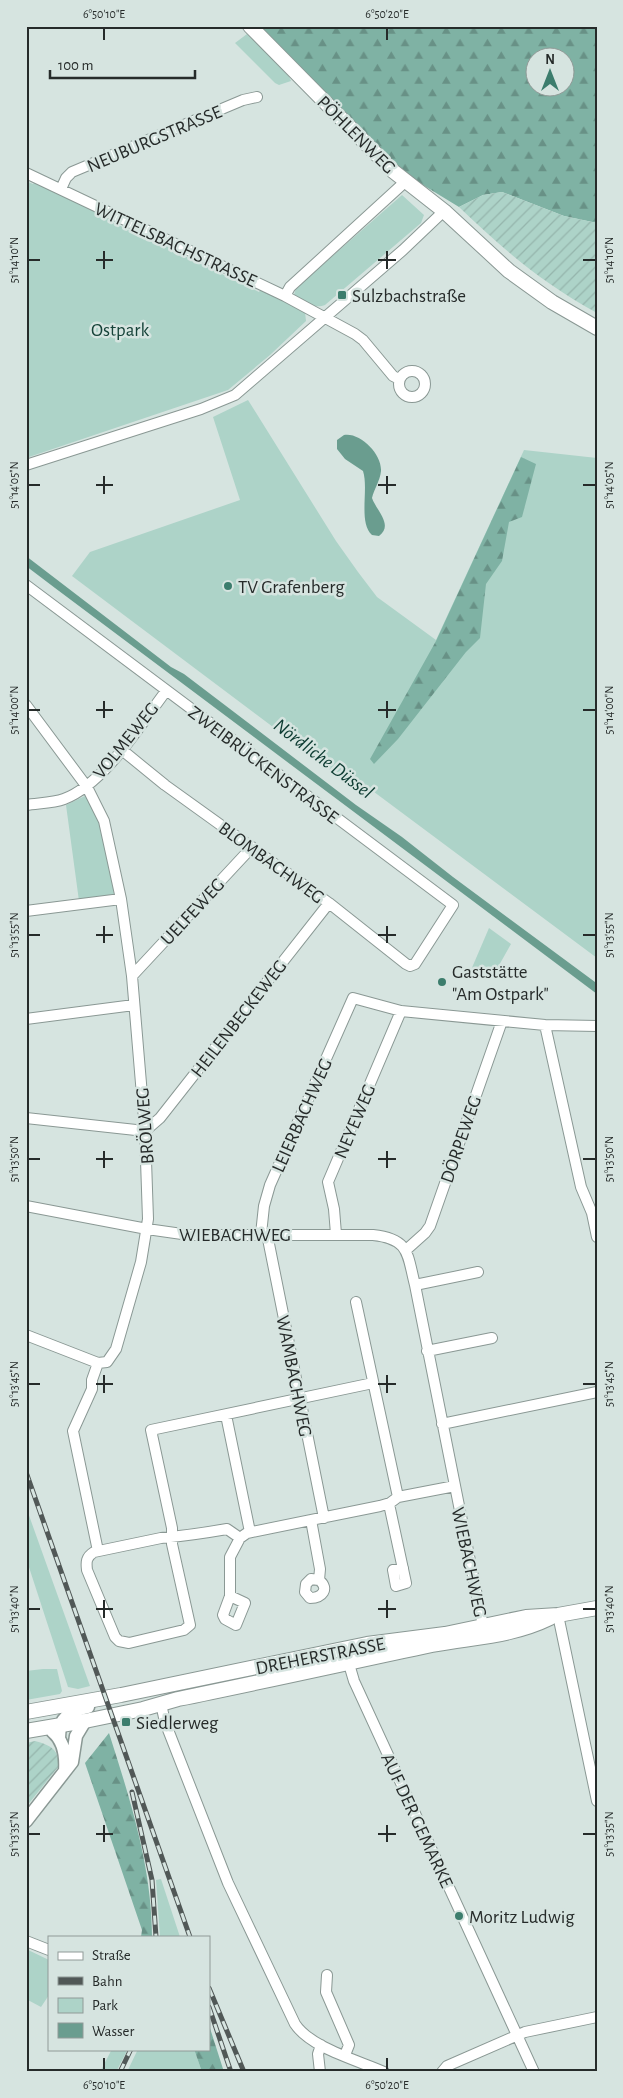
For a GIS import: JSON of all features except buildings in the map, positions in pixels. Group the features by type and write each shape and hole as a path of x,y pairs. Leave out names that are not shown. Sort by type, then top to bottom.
{"main road":[{"name":"PÖHLENWEG","path":"250,26 377,155 406,181 444,211 520,280 552,302 597,328"},
{"name":"DREHERSTRASSE","path":"33,1711 158,1688 345,1648 445,1634 526,1617 558,1615 597,1608"},
{"name":"DREHERSTRASSE","path":"26,1731 62,1727 434,1645 529,1628 558,1615"},
{"name":"AUF DER GEMARKE","path":"345,1648 349,1664"},
{"path":"158,1688 161,1704"}],"street":[{"name":"NEUBURGSTRASSE","path":"61,190 66,178 72,172 243,100 257,97"},
{"name":"WITTELSBACHSTRASSE","path":"26,173 285,296 324,317"},
{"path":"285,296 290,287 406,181"},
{"path":"26,465 201,409 235,395 403,250 444,211"},
{"path":"324,317 360,336 392,376 399,379"},
{"name":"ZWEIBRÜCKENSTRASSE","path":"26,585 453,905 421,957"},
{"name":"VOLMEWEG","path":"26,805 62,799 87,786 122,750 166,690"},
{"name":"BRÖLWEG","path":"26,705 87,786 107,829 121,899 132,976 145,1131 147,1229 141,1262 116,1349 107,1362 98,1364"},
{"name":"BLOMBACHWEG","path":"122,750 165,785 330,903 406,964 413,965 421,957"},
{"name":"UELFEWEG","path":"132,976 252,847"},
{"path":"26,911 121,899"},
{"name":"HEILENBECKEWEG","path":"145,1131 160,1118 330,903"},
{"name":"LEIERBACHWEG","path":"264,1234 264,1206 270,1185 353,998 401,1011"},
{"path":"26,1018 134,1005"},
{"path":"401,1011 546,1025 597,1026"},
{"name":"NEYEWEG","path":"336,1234 334,1209 328,1182 401,1011"},
{"name":"DÖRPEWEG","path":"406,1250 430,1226 502,1020"},
{"path":"546,1025 581,1187 592,1213 597,1237"},
{"path":"26,1118 145,1131"},
{"name":"WIEBACHWEG","path":"26,1206 189,1235 336,1234 390,1237 406,1250 415,1285 483,1626"},
{"name":"WAMBACHWEG","path":"264,1234 324,1518"},
{"path":"415,1285 478,1272"},
{"path":"356,1302 398,1498"},
{"path":"26,1334 98,1364 92,1380 92,1389 73,1431 98,1551"},
{"path":"427,1350 492,1338"},
{"path":"240,1538 226,1529 172,1538 98,1551 90,1555 86,1560 87,1570 119,1641 129,1643 184,1630 190,1625 172,1538 172,1528 151,1430 373,1383"},
{"path":"442,1424 597,1392"},
{"path":"226,1415 250,1532"},
{"path":"230,1596 230,1557 240,1538 250,1532 389,1504 398,1498 455,1486"},
{"path":"389,1504 402,1568"},
{"path":"311,1520 320,1569 319,1580"},
{"path":"558,1615 597,1801"},
{"name":"DREHERSTRASSE","path":"434,1645 480,1633 483,1630 483,1626"},
{"name":"AUF DER GEMARKE","path":"349,1664 354,1681 534,2072"},
{"path":"65,1771 62,1727 72,1711 96,1705 121,1695"},
{"path":"161,1704 166,1722 228,1883 295,2024 305,2035 321,2045 384,2072"},
{"path":"33,1711 76,1736"},
{"path":"26,1821 74,1758 76,1736 85,1722"},
{"path":"26,1941 48,1950"},
{"path":"327,1975 326,1992 349,2044 345,2055"},
{"path":"442,2072 447,2066 525,2032 597,2017"},
{"path":"320,2072 318,2054 321,2045"}],"green space":[{"path":"254,26 597,26 597,223 564,216 502,192 483,195 459,207 405,174"},
{"path":"247,34 288,74 291,81 279,85 275,83 235,43"},
{"name":"Ostpark","path":"26,181 33,184 35,182 158,244 161,242 172,248 172,250 259,292 261,289 305,312 306,321 270,355 228,390 26,458"},
{"path":"502,192 564,216 597,223 597,313 558,290 524,265 459,207 483,195"},
{"path":"402,195 424,215 421,223 325,305 313,306 304,303 294,295 296,288"},
{"path":"248,400 336,541 377,597 436,640 524,450 597,458 597,958 358,780 353,787 72,576 90,552 240,500 213,417"},
{"path":"521,457 536,464 522,517 509,522 502,561 486,584 480,638 466,652 398,739 374,764 370,759 436,641"},
{"path":"87,795 102,823 114,894 79,901 66,805"},
{"path":"489,928 511,944 493,976 471,970"},
{"path":"26,1507 90,1686 78,1689 68,1687 26,1558"},
{"path":"57,1669 62,1691 60,1694 26,1700 26,1671"},
{"path":"109,1733 132,1808 144,1859 151,1911 152,1936 141,1936 142,1930 85,1763"},
{"path":"35,1741 53,1749 59,1760 59,1766 26,1807 26,1743"},
{"path":"161,1879 180,1936 160,1936 156,1880"},
{"path":"26,1949 48,1960 48,1996 41,2007 26,1999"},
{"path":"210,2028 224,2072 202,2072 194,2050 210,2050"},
{"path":"111,2050 127,2050 116,2072 100,2072"},
{"path":"138,2050 194,2050 202,2072 127,2072"}],"water":[{"path":"344,435 357,437 363,441 374,451 378,458 381,471 372,498 383,517 385,527 379,536 372,535 368,530 366,522 365,478 363,471 345,459 337,449 337,440"},
{"path":"26,556 171,667 184,674 356,805 402,837 595,982 597,994 26,566"}],"railway":[{"path":"26,1472 190,1936"},
{"path":"132,1792 152,1880 156,1936"},
{"path":"210,1990 244,2072"},
{"path":"210,2010 231,2072"},
{"path":"120,2072 131,2050"}],"place":[{"name":"Sulzbachstraße","path":"342,295"},
{"name":"TV Grafenberg","path":"228,586"},
{"name":"Gaststätte \"Am Ostpark\"","path":"442,982"},
{"name":"Siedlerweg","path":"126,1722"},
{"name":"Moritz Ludwig","path":"459,1916"}],"water label":[{"name":"Nördliche Düssel","path":"324,758"}]}
